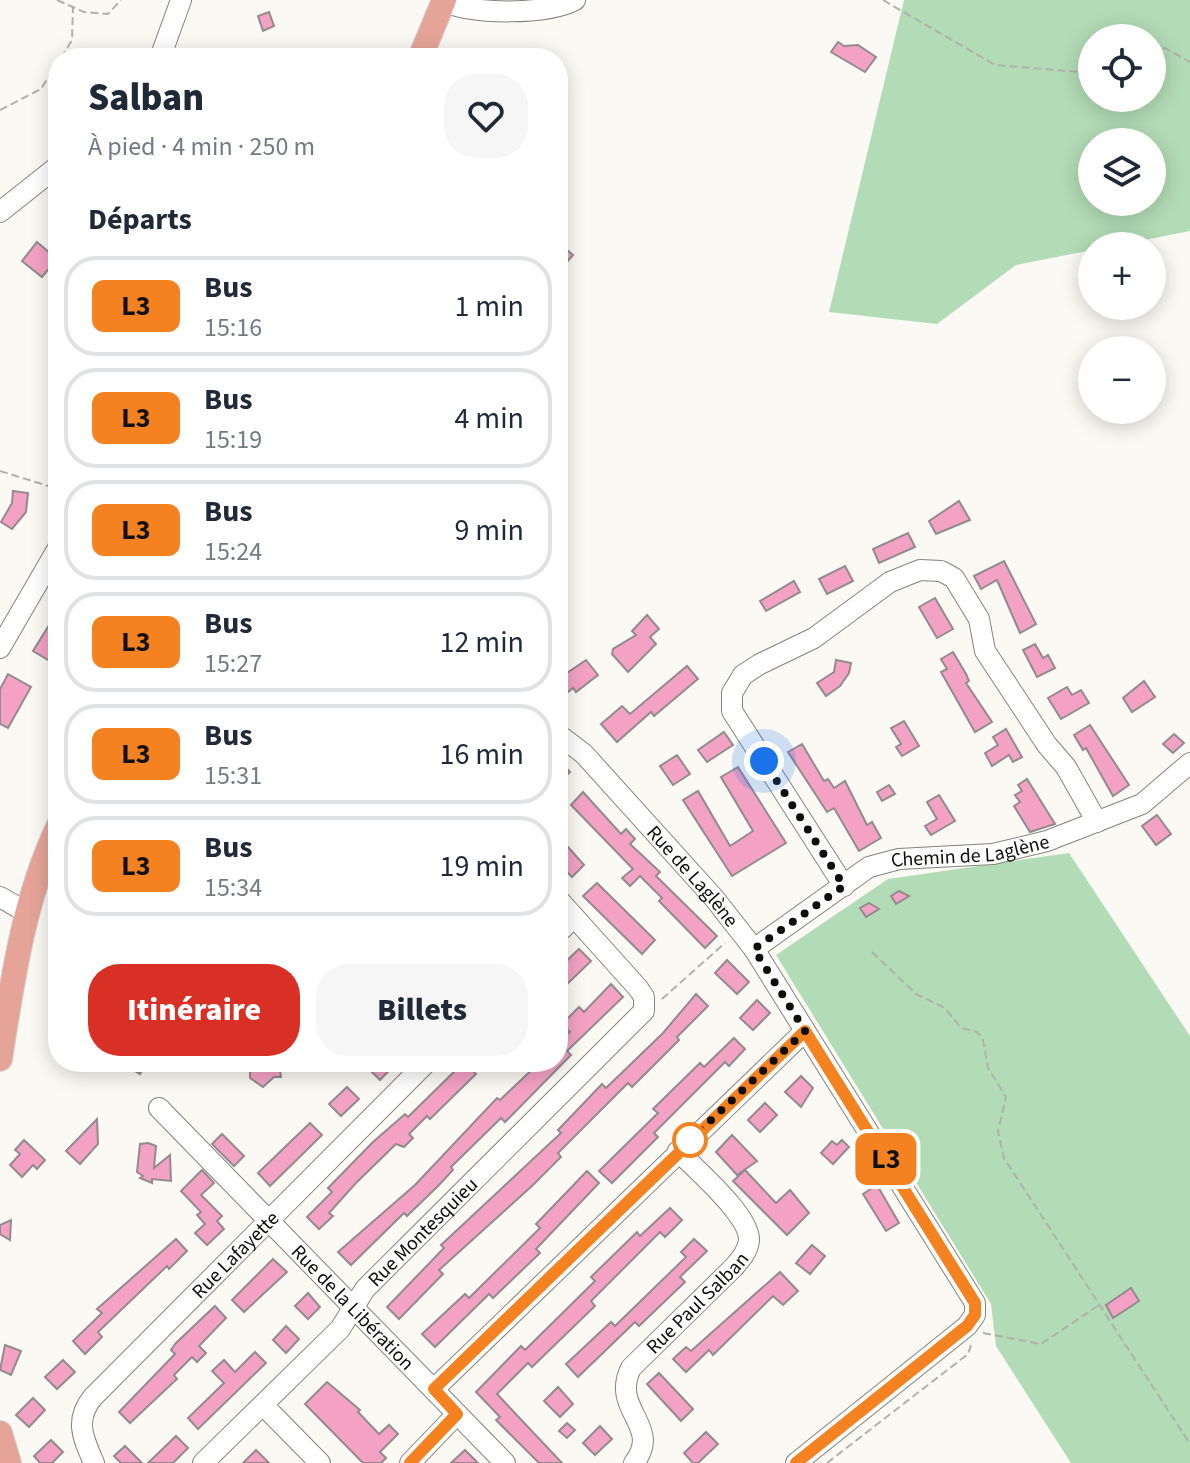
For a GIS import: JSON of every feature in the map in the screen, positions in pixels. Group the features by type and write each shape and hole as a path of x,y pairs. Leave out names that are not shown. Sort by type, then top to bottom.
{"main road":[{"path":"424,48 444,0"},
{"path":"0,1059 26,912 48,848"},
{"path":"0,1433 9,1463"}],"street":[{"path":"164,48 181,0"},
{"path":"444,0 489,10 539,10 575,0"},
{"path":"0,212 48,174"},
{"path":"0,648 48,565"},
{"path":"844,886 732,711 732,693 743,675 814,638 890,582 920,570 941,571 954,578 979,619 985,651 1047,745 1066,767 1097,822"},
{"name":"Rue de Laglène","path":"568,742 584,754 754,949 975,1303 975,1315 964,1328"},
{"name":"Chemin de Laglène","path":"754,949 869,867 899,859 993,854 1047,841 1142,804 1190,763"},
{"path":"0,897 26,912"},
{"path":"568,910 638,988 645,1004"},
{"path":"568,923 574,917"},
{"name":"Rue Montesquieu","path":"203,1463 340,1329 365,1289 640,1017 645,1004"},
{"path":"434,1389 805,1031"},
{"name":"Rue Lafayette","path":"94,1463 80,1424 83,1409 416,1072"},
{"name":"Rue de la Libération","path":"159,1108 505,1463"},
{"name":"Rue Paul Salban","path":"634,1463 641,1454 645,1439 642,1427 626,1401 625,1379 631,1368 733,1268 745,1254 749,1240 740,1216 678,1151"},
{"path":"796,1463 964,1328"},
{"path":"263,1405 320,1463"},
{"path":"410,1463 457,1414"}],"path":[{"path":"57,0 84,12 108,14 121,0"},
{"path":"883,0 995,65 1078,72"},
{"path":"67,48 72,40 73,6"},
{"path":"1166,49 1190,62"},
{"path":"0,110 41,89 48,78"},
{"path":"0,471 48,486"},
{"path":"645,1004 669,995 739,929"},
{"path":"872,952 916,994 945,1008 961,1028 977,1032 983,1040 988,1068 1006,1097 998,1131 1004,1158 1190,1444"},
{"path":"964,1328 995,1337 1041,1344 1100,1304"},
{"path":"827,1463 968,1354 971,1345 964,1328"}],"green space":[{"path":"904,0 1190,0 1190,231 1166,236 1166,232 1078,232 1078,253 1016,265 937,324 829,312"},
{"path":"1069,853 1190,1036 1190,1463 1071,1463 996,1346 991,1304 776,955 888,879"}],"building":[{"path":"269,12 274,26 263,31 258,16"},
{"path":"838,42 844,46 858,45 876,57 865,72 831,52"},
{"path":"37,242 48,251 48,270 42,277 22,261"},
{"path":"13,491 28,493 26,512 12,529 1,522 12,503"},
{"path":"959,501 970,520 936,534 929,521"},
{"path":"908,533 915,547 879,563 873,549"},
{"path":"1004,561 1036,624 1020,633 997,580 981,589 974,576"},
{"path":"845,566 853,581 827,594 819,579"},
{"path":"794,581 800,592 766,611 760,601"},
{"path":"935,598 953,629 937,638 919,607"},
{"path":"647,615 659,629 650,637 656,644 628,672 612,654 613,649 636,635 632,631"},
{"path":"48,627 48,660 33,651"},
{"path":"1035,644 1043,658 1048,655 1055,668 1037,677 1023,650"},
{"path":"953,652 969,681 966,683 992,722 975,732 941,672 947,669 941,659"},
{"path":"586,660 598,675 576,692 573,688 568,692 568,672"},
{"path":"836,660 851,663 849,673 840,686 826,696 817,683 834,672"},
{"path":"687,666 698,679 654,716 651,712 617,742 601,724 622,706 630,714"},
{"path":"8,674 31,687 8,728 0,724 0,689"},
{"path":"1144,681 1155,697 1132,712 1123,698"},
{"path":"1067,687 1072,695 1081,690 1089,703 1061,719 1048,698"},
{"path":"904,721 919,746 902,756 896,747 901,744 891,728"},
{"path":"1090,725 1129,785 1113,796 1086,748 1083,750 1074,735"},
{"path":"1006,729 1022,757 1013,762 1009,755 992,766 985,753 998,745 993,737"},
{"path":"724,732 733,745 707,762 698,750"},
{"path":"1174,734 1184,743 1173,753 1163,744"},
{"path":"802,744 824,781 828,779 834,788 845,781 867,825 872,822 881,838 859,851 834,808 827,812 788,752"},
{"path":"677,755 690,774 673,785 660,766"},
{"path":"738,767 786,843 732,876 683,800 698,791 730,846 753,831 721,777"},
{"path":"1027,779 1055,824 1030,832 1014,806 1020,802 1015,795 1022,791 1018,785"},
{"path":"889,785 895,794 882,801 877,792"},
{"path":"583,792 621,834 626,829 635,839 630,844 660,872 656,876 717,936 705,948 659,901 662,898 640,876 630,886 622,878 633,869 571,805"},
{"path":"939,795 955,821 931,835 925,826 937,819 927,802"},
{"path":"1157,815 1171,834 1156,845 1142,826"},
{"path":"568,847 584,865 572,877 568,873"},
{"path":"597,883 655,940 642,954 583,896"},
{"path":"899,891 909,896 896,904 891,896"},
{"path":"869,903 879,909 866,917 860,908"},
{"path":"579,949 591,961 568,983 568,959"},
{"path":"727,960 749,982 737,994 715,973"},
{"path":"611,984 623,997 568,1050 568,1018 579,1007 584,1012"},
{"path":"696,994 708,1006 677,1037 679,1040 632,1087 628,1083 558,1153 561,1157 533,1185 439,1270 443,1274 399,1319 387,1307 444,1248 441,1245 561,1133 558,1130 602,1084 606,1088 663,1033"},
{"path":"757,1000 770,1013 753,1030 740,1018"},
{"path":"734,1038 745,1049 729,1066 725,1062 654,1133 658,1137 612,1183 599,1171 658,1113 653,1109 700,1063 704,1067"},
{"path":"250,1072 280,1072 281,1077 274,1077 263,1087 250,1078"},
{"path":"372,1072 388,1072 380,1080"},
{"path":"454,1072 476,1074 430,1119 427,1116 409,1134 413,1138 404,1147 396,1144 356,1183 329,1213 333,1216 319,1229 307,1217 332,1192 328,1188 373,1142 405,1114 408,1117"},
{"path":"529,1072 554,1072 505,1122 501,1118 451,1167 453,1170 438,1186 407,1216 404,1213 351,1265 338,1252 415,1185 497,1098 500,1100"},
{"path":"801,1076 813,1088 801,1107 785,1092"},
{"path":"347,1087 359,1099 341,1116 329,1104"},
{"path":"765,1103 777,1115 760,1132 748,1120"},
{"path":"97,1119 98,1144 80,1164 66,1151"},
{"path":"310,1123 322,1135 270,1186 258,1173"},
{"path":"222,1134 244,1156 234,1166 212,1144"},
{"path":"732,1135 757,1161 737,1175 716,1152"},
{"path":"24,1140 45,1160 37,1169 33,1165 22,1177 10,1165 20,1154 15,1150"},
{"path":"842,1140 849,1147 833,1164 821,1153 832,1141 837,1145"},
{"path":"140,1144 156,1146 154,1168 170,1155 171,1181 152,1179 152,1183 140,1178 143,1176 137,1172"},
{"path":"202,1170 214,1183 201,1195 222,1216 217,1221 224,1229 207,1245 195,1233 205,1224 197,1215 201,1212 181,1191"},
{"path":"745,1170 776,1203 790,1190 809,1213 787,1235 733,1181"},
{"path":"587,1171 599,1183 536,1249 540,1253 493,1298 489,1294 435,1347 422,1334 465,1294 469,1298 540,1228 536,1224"},
{"path":"877,1185 899,1223 886,1231 863,1194"},
{"path":"670,1208 682,1220 665,1237 660,1232 591,1301 595,1306 532,1367 528,1363 497,1394 562,1463 539,1463 496,1420 500,1417 476,1392 521,1346 525,1350 595,1281 591,1277 637,1232 640,1236"},
{"path":"11,1220 10,1240 0,1234 0,1225"},
{"path":"176,1239 187,1251 98,1332 102,1337 85,1354 73,1341 102,1313 97,1309"},
{"path":"694,1239 707,1251 680,1277 685,1282 639,1326 635,1322 578,1377 566,1364 611,1322 615,1326 686,1257 681,1252"},
{"path":"812,1245 825,1256 810,1274 796,1263"},
{"path":"273,1259 287,1272 244,1312 232,1300"},
{"path":"780,1272 798,1291 783,1305 773,1296 713,1355 709,1350 686,1372 673,1359 686,1347 691,1351"},
{"path":"1131,1288 1139,1301 1113,1318 1106,1305"},
{"path":"308,1293 320,1307 308,1319 295,1306"},
{"path":"215,1306 226,1318 199,1346 206,1353 197,1362 192,1357 174,1375 177,1379 130,1423 119,1412 175,1354 171,1350 176,1343"},
{"path":"286,1326 299,1339 286,1353 273,1340"},
{"path":"5,1345 21,1351 11,1375 0,1370"},
{"path":"255,1352 266,1363 198,1429 188,1418 224,1383 212,1371 224,1360 235,1372"},
{"path":"63,1360 75,1372 57,1389 45,1377"},
{"path":"659,1373 693,1409 681,1421 647,1384"},
{"path":"327,1382 360,1410 358,1412 379,1434 389,1425 398,1434 380,1452 386,1458 381,1463 363,1463 305,1404"},
{"path":"558,1387 573,1404 560,1417 544,1401"},
{"path":"33,1398 45,1410 29,1427 16,1415"},
{"path":"567,1423 575,1430 567,1438 559,1431"},
{"path":"600,1426 612,1439 595,1455 583,1443"},
{"path":"706,1432 718,1444 698,1463 693,1463 684,1453"},
{"path":"176,1436 188,1448 173,1463 148,1463"},
{"path":"51,1440 63,1452 52,1463 40,1463 34,1456"},
{"path":"125,1446 142,1463 121,1463 114,1456"},
{"path":"256,1450 269,1463 243,1463"},
{"path":"465,1450 478,1463 451,1463"}],"bus line":[{"name":"L3","path":"410,1463 457,1414 434,1389 805,1031 975,1303 975,1315 967,1326 796,1463"}],"route":[{"path":"690,1140 805,1031 754,949 844,886 764,761"}]}
